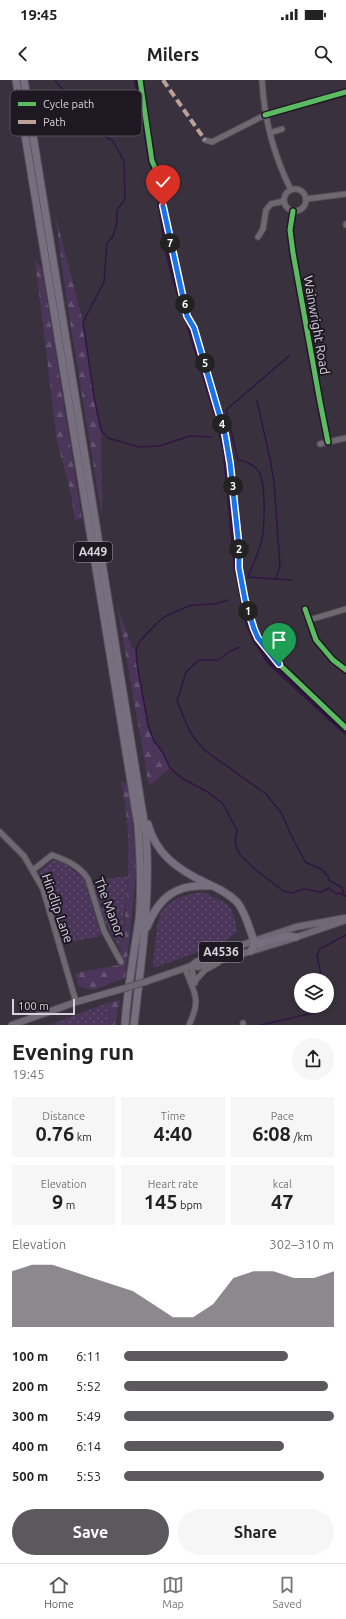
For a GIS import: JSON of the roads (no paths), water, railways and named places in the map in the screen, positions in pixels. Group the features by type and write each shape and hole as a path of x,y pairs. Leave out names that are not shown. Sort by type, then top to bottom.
{"highway":[{"name":"A449","path":"16,80 18,90"},
{"name":"A449","path":"24,80 26,90"},
{"name":"A449","path":"25,136 138,825 141,863 139,918 126,1008 125,1025"},
{"name":"A449","path":"33,136 143,811 148,856 148,879 144,936 134,1025"},
{"path":"143,811 153,837 167,858 186,874 213,886 227,894 238,903 245,916 254,941 251,951"},
{"path":"144,936 154,912 169,894 184,887 200,885 213,886"},
{"path":"254,941 261,944 287,936 296,937"},
{"path":"120,1025 126,1008"}],"main road":[{"path":"254,941 296,927 346,919"},
{"path":"251,951 346,919"},
{"name":"A4536","path":"12,1025 76,1002 145,982 188,967 202,959 254,941"},
{"name":"A4536","path":"188,967 198,967 251,951"}],"street":[{"path":"262,80 265,115 283,175 291,190"},
{"path":"204,140 212,142 265,115"},
{"path":"270,133 282,130"},
{"path":"291,190 300,191 306,199"},
{"path":"291,190 286,195 284,201 287,207 293,211 302,208 306,199"},
{"path":"306,199 346,194"},
{"path":"258,237 263,229 266,210 271,204 284,201"},
{"name":"Wainwright Road","path":"293,211 290,230 293,253 328,442"},
{"path":"320,444 346,438"},
{"path":"305,608 316,640 332,660 346,670"},
{"path":"309,620 346,610"},
{"name":"Hindlip Lane","path":"0,832 24,856 43,889 76,1002"},
{"name":"The Manor","path":"33,870 52,855 79,867 84,872 88,879 104,931 121,962"},
{"path":"194,987 195,981 205,970 224,959"},
{"path":"188,967 195,981"},
{"path":"188,967 194,987 196,1006 189,1025"}],"waterway":[{"path":"55,80 63,90"},
{"path":"136,80 138,90"},
{"path":"142,112 156,182 167,250 173,275 217,418 225,453 236,569 247,622 254,639 269,662 346,733"},
{"path":"104,136 113,141 124,161 125,199 117,210 117,223 113,236 107,243 104,282 83,322 94,397 101,430 108,438 139,447 159,446 190,436 212,437"},
{"path":"257,401 274,482 280,566 276,579 248,577 261,543 264,518 263,486 259,472 255,467 244,461 238,460 226,410 289,356"},
{"path":"276,579 292,580"},
{"path":"228,600 215,604 192,605 166,616 140,641 136,649 137,664 148,725 154,741 163,753 170,768 183,779 208,792 223,804 237,830 235,841 237,849 241,856 256,870 283,891 292,893 304,889 321,892 329,888 336,894 339,893 346,896"},
{"path":"240,647 230,651 218,660 199,660 186,672 177,701 189,730 197,742 207,752 266,794 282,814 305,862 321,869 329,877 329,880 342,888 344,894"},
{"path":"321,973 317,955 320,949 346,935"},
{"path":"261,1025 313,1013"}]}
